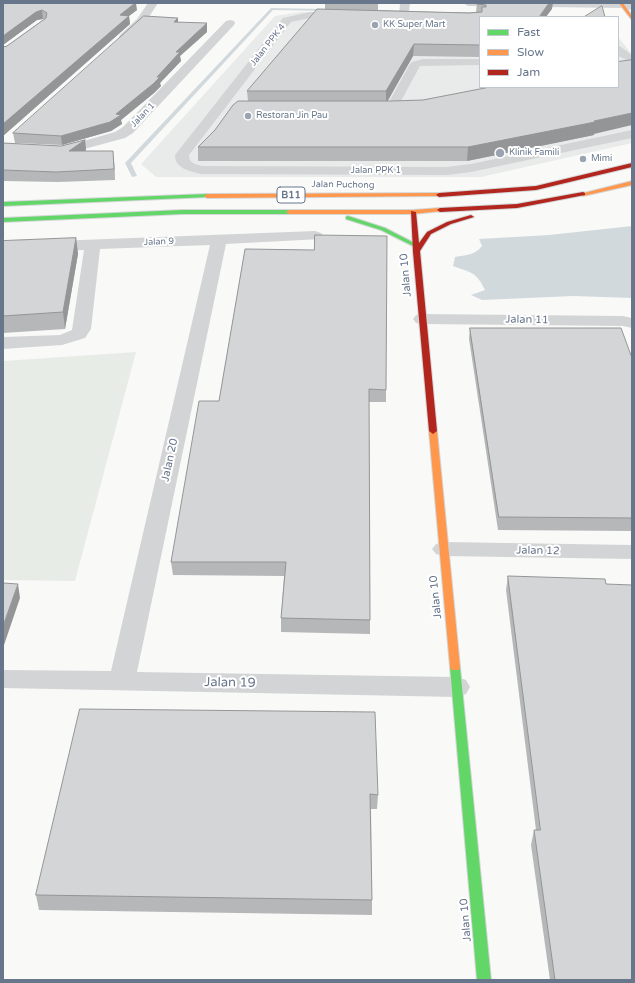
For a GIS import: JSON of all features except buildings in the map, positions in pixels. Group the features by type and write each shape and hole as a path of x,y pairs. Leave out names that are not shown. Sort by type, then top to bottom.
{"main road":[{"path":"626,5 632,19"},
{"name":"Jalan Puchong","path":"3,204 162,197 268,195 410,196 536,188 632,165"},
{"name":"B11","path":"3,220 182,212 412,212 517,206 572,197 632,183"},
{"path":"268,195 301,203 379,204 396,206 412,212 427,206 467,203 513,196 536,188"},
{"path":"286,211 323,213 356,220 383,229 416,249 430,233 449,223 517,206"},
{"name":"Jalan 10","path":"412,212 484,980"}],"street":[{"path":"117,43 141,21 153,3"},
{"path":"468,3 626,5"},
{"name":"Jalan PPK 4","path":"218,109 287,20 310,15 350,16"},
{"name":"Jalan 1","path":"5,143 62,151 120,135 128,130 230,23"},
{"path":"619,50 622,54 632,59"},
{"path":"391,109 416,64 423,62 479,62"},
{"path":"377,109 404,108"},
{"path":"218,109 233,109"},
{"name":"Jalan PPK 1","path":"218,109 182,155 182,160 187,166 201,170 447,171 471,168 632,134"},
{"name":"Jalan 9","path":"3,248 315,236"},
{"name":"Jalan 20","path":"122,681 219,239"},
{"path":"3,343 62,340 79,334 82,329 93,244"},
{"name":"Jalan 11","path":"422,319 623,321 632,323"},
{"name":"Jalan 12","path":"444,549 632,552"},
{"name":"Jalan 19","path":"3,679 457,687"}],"shaded area":[{"path":"300,12 482,16 479,16 479,88 619,88 619,38 632,54 632,143 481,177 156,177 141,164 275,16"},
{"path":"632,226 632,298 573,296 482,300 471,295 485,290 479,279 469,272 453,266 455,257 470,254 482,246 479,239 549,235"},
{"path":"136,352 75,581 3,580 3,361"}],"waterway":[{"path":"134,176 128,163 272,9 325,10"},
{"path":"453,13 479,13"}],"traffic: fast":[{"path":"3,204 207,196"},
{"path":"3,220 182,212 289,212"},
{"path":"348,218 383,229 415,245"},
{"path":"455,667 484,980"}],"traffic: slow":[{"path":"621,3 632,19"},
{"path":"583,194 632,183"},
{"path":"207,196 439,195"},
{"path":"289,212 413,212 440,210"},
{"path":"433,431 455,667"}],"traffic: jam":[{"path":"439,195 536,188 632,165"},
{"path":"440,210 517,206 583,194"},
{"path":"413,212 433,431"},
{"path":"416,252 429,233 449,223 471,217"}],"place":[{"name":"KK Super Mart","path":"375,25"},
{"name":"Restoran Jin Pau","path":"248,116"},
{"name":"Klinik Famili","path":"500,153"},
{"name":"Mimi","path":"583,159"}]}
